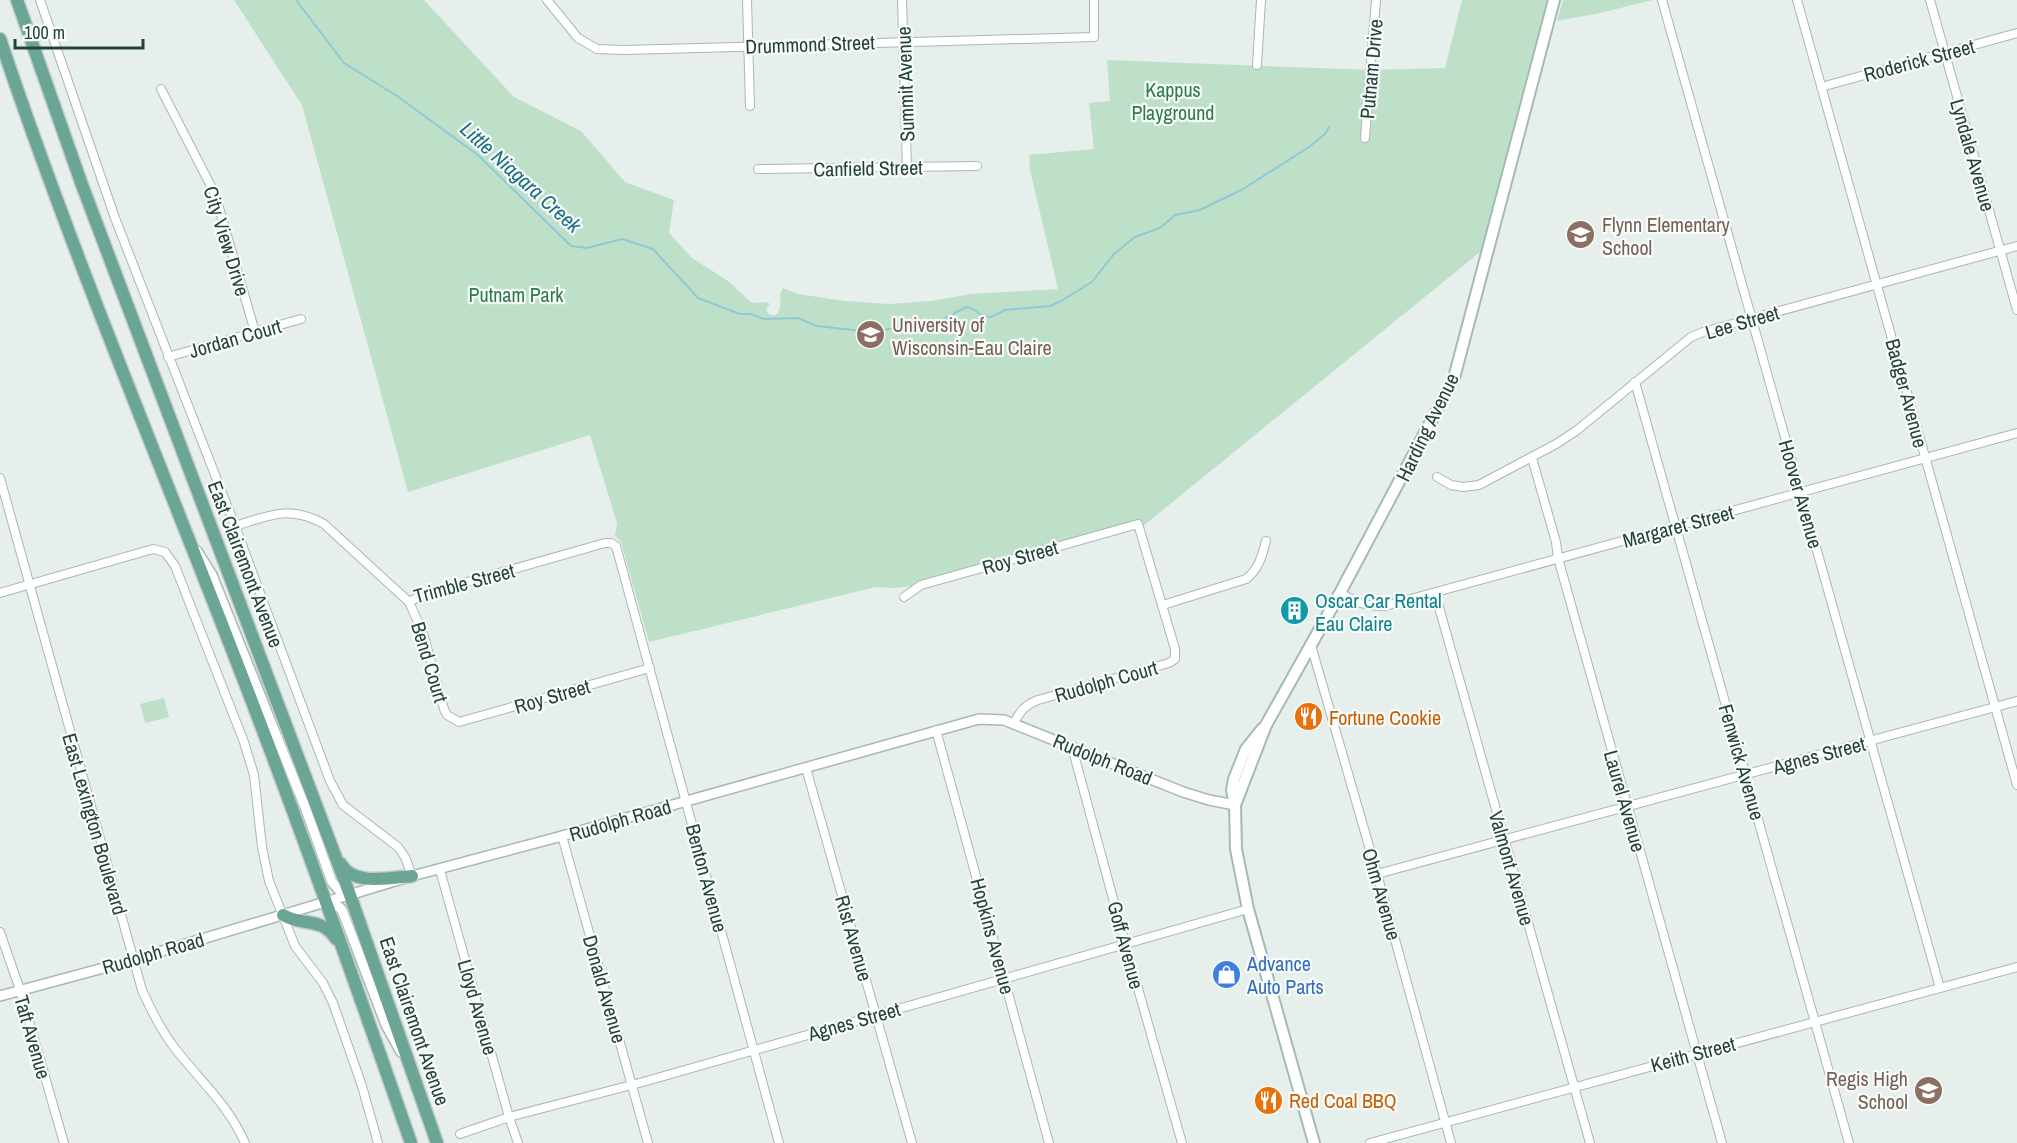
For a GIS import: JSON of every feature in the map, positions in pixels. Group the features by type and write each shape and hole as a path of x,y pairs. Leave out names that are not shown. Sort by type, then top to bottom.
{"main road":[{"name":"East Clairemont Avenue","path":"17,0 82,185 350,895 437,1143"},
{"name":"Harding Avenue","path":"1235,805 1266,725 1340,593 1454,378 1554,0"},
{"path":"0,39 24,112 103,325 260,722 411,1143"},
{"path":"1235,805 1236,849 1248,909 1314,1143"},
{"path":"334,852 348,874 378,878 412,876"},
{"path":"283,915 296,921 323,925 333,934 342,949"},
{"path":"401,1114 420,1143"}],"street":[{"path":"40,0 104,188 335,792 352,813 398,847 405,857 412,876"},
{"name":"Drummond Street","path":"547,0 578,38 597,49 624,50 1094,37 1094,0"},
{"path":"747,0 750,106"},
{"name":"Summit Avenue","path":"902,0 907,168"},
{"path":"1257,65 1261,0"},
{"name":"Putnam Drive","path":"1365,138 1376,0"},
{"name":"Hoover Avenue","path":"1662,0 1940,988"},
{"name":"Badger Avenue","path":"1797,0 2017,785"},
{"name":"Lyndale Avenue","path":"1930,0 2017,310"},
{"name":"Roderick Street","path":"1821,87 2017,33"},
{"name":"City View Drive","path":"161,89 215,194 255,332"},
{"name":"Canfield Street","path":"758,169 977,166"},
{"name":"Lee Street","path":"1437,477 1451,485 1463,487 1479,485 1532,458 1576,431 1691,337 1703,332 2017,246"},
{"name":"Jordan Court","path":"168,357 301,319"},
{"name":"Fenwick Avenue","path":"1635,382 1849,1143"},
{"name":"Margaret Street","path":"1340,593 1372,607 1386,606 2017,433"},
{"name":"Laurel Avenue","path":"1532,458 1626,806 1722,1143"},
{"name":"East Lexington Boulevard","path":"0,478 132,960 149,1006 165,1034 217,1096 246,1143"},
{"name":"Trimble Street","path":"235,526 284,513 298,513 315,519 324,524 409,602 433,592 607,543 614,544"},
{"name":"Roy Street","path":"904,597 921,585 1138,524"},
{"name":"Rudolph Court","path":"1014,723 1018,713 1024,707 1038,700 1169,663 1175,659 1175,649 1163,605 1138,524"},
{"path":"1163,605 1246,579 1254,573 1260,563 1266,541"},
{"path":"191,544 212,574 305,807 332,882 339,890 350,895"},
{"name":"Benton Avenue","path":"614,544 618,549 779,1143"},
{"path":"0,592 153,549 165,552 175,566 249,758 257,792 265,864 295,946 317,973 329,993 362,1086 378,1143"},
{"name":"Valmont Avenue","path":"1434,593 1590,1143"},
{"name":"Bend Court","path":"409,602 423,633 444,710 453,720"},
{"name":"Ohm Avenue","path":"1311,645 1451,1143"},
{"name":"Roy Street","path":"453,720 466,721 650,668"},
{"name":"Agnes Street","path":"1377,874 2017,701"},
{"name":"Rudolph Road","path":"0,996 132,960 412,876 979,718 995,718 1014,723 1194,796 1235,805"},
{"name":"Hopkins Avenue","path":"936,730 1050,1143"},
{"name":"Goff Avenue","path":"1072,747 1182,1143"},
{"name":"Rist Avenue","path":"806,768 912,1143"},
{"name":"Donald Avenue","path":"562,836 648,1143"},
{"name":"Lloyd Avenue","path":"440,870 518,1143"},
{"path":"326,903 339,906 342,910 386,1025 412,1072"},
{"name":"Agnes Street","path":"460,1134 509,1117 1248,909"},
{"name":"Taft Avenue","path":"0,933 20,990 64,1143"},
{"name":"Keith Street","path":"1370,1143 2017,967"}],"green space":[{"name":"Putnam Park","path":"234,0 424,0 514,97 581,131 625,182 674,200 669,233 692,258 728,281 752,303 767,302 770,304 766,309 770,314 776,315 780,309 780,294 783,288 798,294 845,301 889,304 931,301 971,294 1058,289 1030,170 1029,155 1094,149 1089,103 1110,101 1107,60 1372,70 1445,68 1462,0 1554,0 1490,244 1143,526 1142,523 921,585 876,587 649,642 621,542 615,535 617,523 590,435 408,492 302,105"},
{"path":"1563,0 1653,0 1557,21"},
{"path":"164,698 169,717 145,723 140,704"}],"waterway":[{"name":"Little Niagara Creek","path":"296,0 344,63 397,96 478,155 571,246 587,248 622,239 653,249 698,298 740,314 750,314 764,319 798,318 817,326 871,332 942,320 966,307 983,316 991,317 1005,310 1050,306 1092,282 1114,254 1135,237 1160,228 1175,215 1200,210 1243,189 1309,147 1325,134 1329,127"}],"place":[{"name":"Flynn Elementary School","path":"1581,235"},
{"name":"University of Wisconsin-Eau Claire","path":"871,335"},
{"name":"Oscar Car Rental Eau Claire","path":"1294,611"},
{"name":"Fortune Cookie","path":"1308,717"},
{"name":"Advance Auto Parts","path":"1226,974"},
{"name":"Regis High School","path":"1929,1090"},
{"name":"Red Coal BBQ","path":"1268,1100"}],"park label":[{"name":"Kappus Playground","path":"1173,100"}]}
